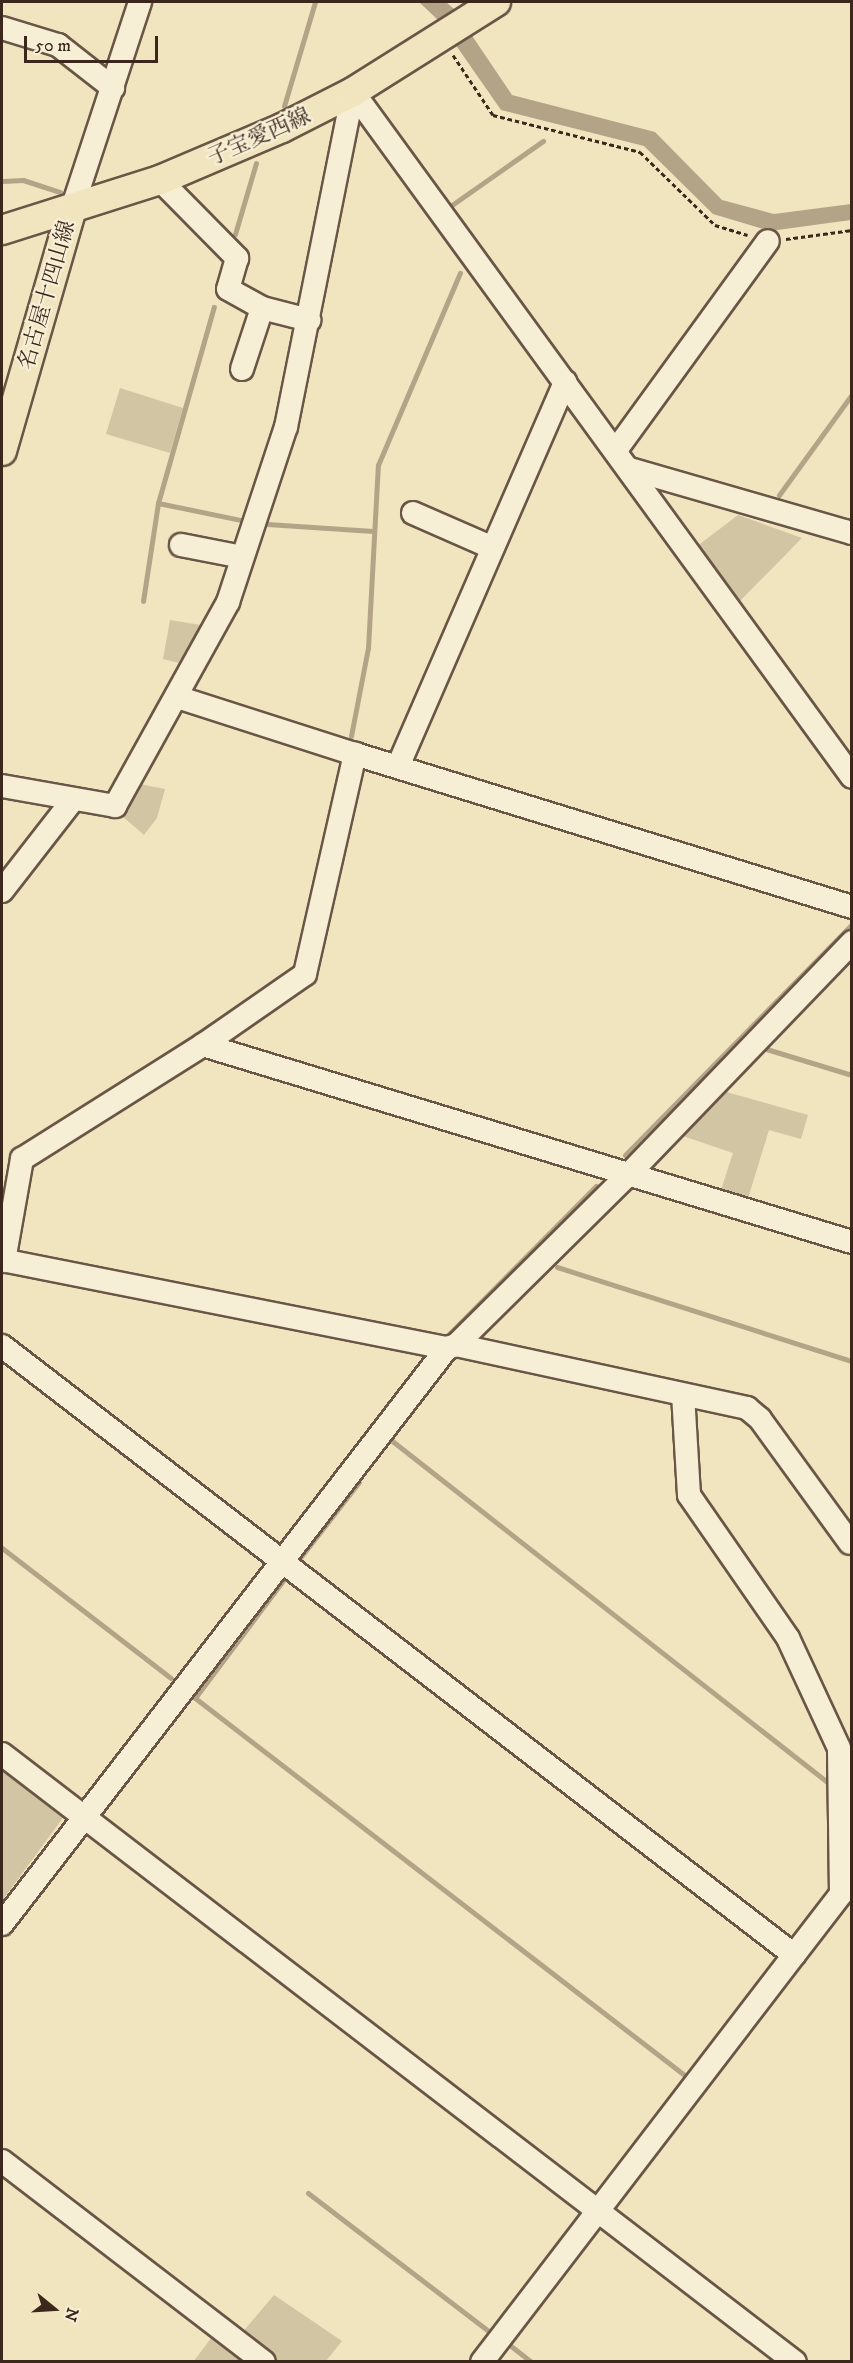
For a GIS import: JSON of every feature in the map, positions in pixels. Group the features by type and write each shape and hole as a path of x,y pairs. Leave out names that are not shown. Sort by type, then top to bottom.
{"main road":[{"name":"子宝愛西線","path":"2,230 160,180 353,92 442,39 477,6"},
{"name":"名古屋十四山線","path":"2,451 72,209"}],"street":[{"path":"72,209 140,2"},
{"path":"2,28 58,45 113,87"},
{"path":"2,786 72,801 115,806 228,602 286,427 353,92"},
{"path":"353,92 630,469 852,777"},
{"path":"160,180 237,258 228,289 262,308 309,320"},
{"path":"616,450 768,241"},
{"path":"242,369 262,308"},
{"path":"399,764 565,382"},
{"path":"630,469 852,533"},
{"path":"413,513 493,548"},
{"path":"181,545 242,556"},
{"path":"177,697 356,754 399,764 852,907"},
{"path":"356,754 305,974 203,1045 22,1159 3,1260 451,1346 747,1408 760,1419 851,1544"},
{"path":"2,891 72,801"},
{"path":"2,1924 451,1346 629,1174 852,942"},
{"path":"203,1045 852,1242"},
{"path":"2,1346 794,1955"},
{"path":"482,2361 841,1894 839,1748 788,1638 689,1495 684,1395"},
{"path":"2,1754 795,2361"},
{"path":"827,1912 852,1914"},
{"path":"2,2161 264,2361"}],"path":[{"path":"442,39 493,115 640,152 715,225 768,241 852,230"}],"shaded area":[{"path":"419,2 446,2 454,9 512,95 655,132 722,200 774,214 851,204 851,220 770,231 713,214 644,146 501,110 439,21"},
{"path":"120,388 183,408 170,453 106,434"},
{"path":"738,515 802,538 738,603 696,547"},
{"path":"170,620 207,626 187,665 163,659"},
{"path":"134,783 165,789 157,818 144,835 122,816 121,809"},
{"path":"723,1091 808,1115 801,1139 769,1130 746,1205 719,1196 733,1153 680,1135"},
{"path":"2,1765 65,1815 2,1901"},
{"path":"274,2295 342,2341 326,2361 278,2361 241,2334"},
{"path":"212,2337 245,2361 193,2362"}],"waterway":[{"path":"284,106 315,2"},
{"path":"453,212 449,207 543,141"},
{"path":"235,234 256,163"},
{"path":"2,181 23,180 60,192"},
{"path":"351,736 368,648 378,465 460,273"},
{"path":"158,503 214,307"},
{"path":"779,495 852,394"},
{"path":"143,601 158,503 246,521"},
{"path":"267,524 373,531"},
{"path":"625,1155 852,924"},
{"path":"153,1063 238,1007"},
{"path":"763,1048 852,1075"},
{"path":"443,1340 596,1186"},
{"path":"557,1267 852,1361"},
{"path":"391,1440 831,1785"},
{"path":"300,1558 359,1482"},
{"path":"2,1548 171,1678"},
{"path":"285,1578 195,1698 687,2077 690,2073"},
{"path":"852,1615 852,1635"},
{"path":"308,2193 491,2333"},
{"path":"507,2343 531,2362"}]}
